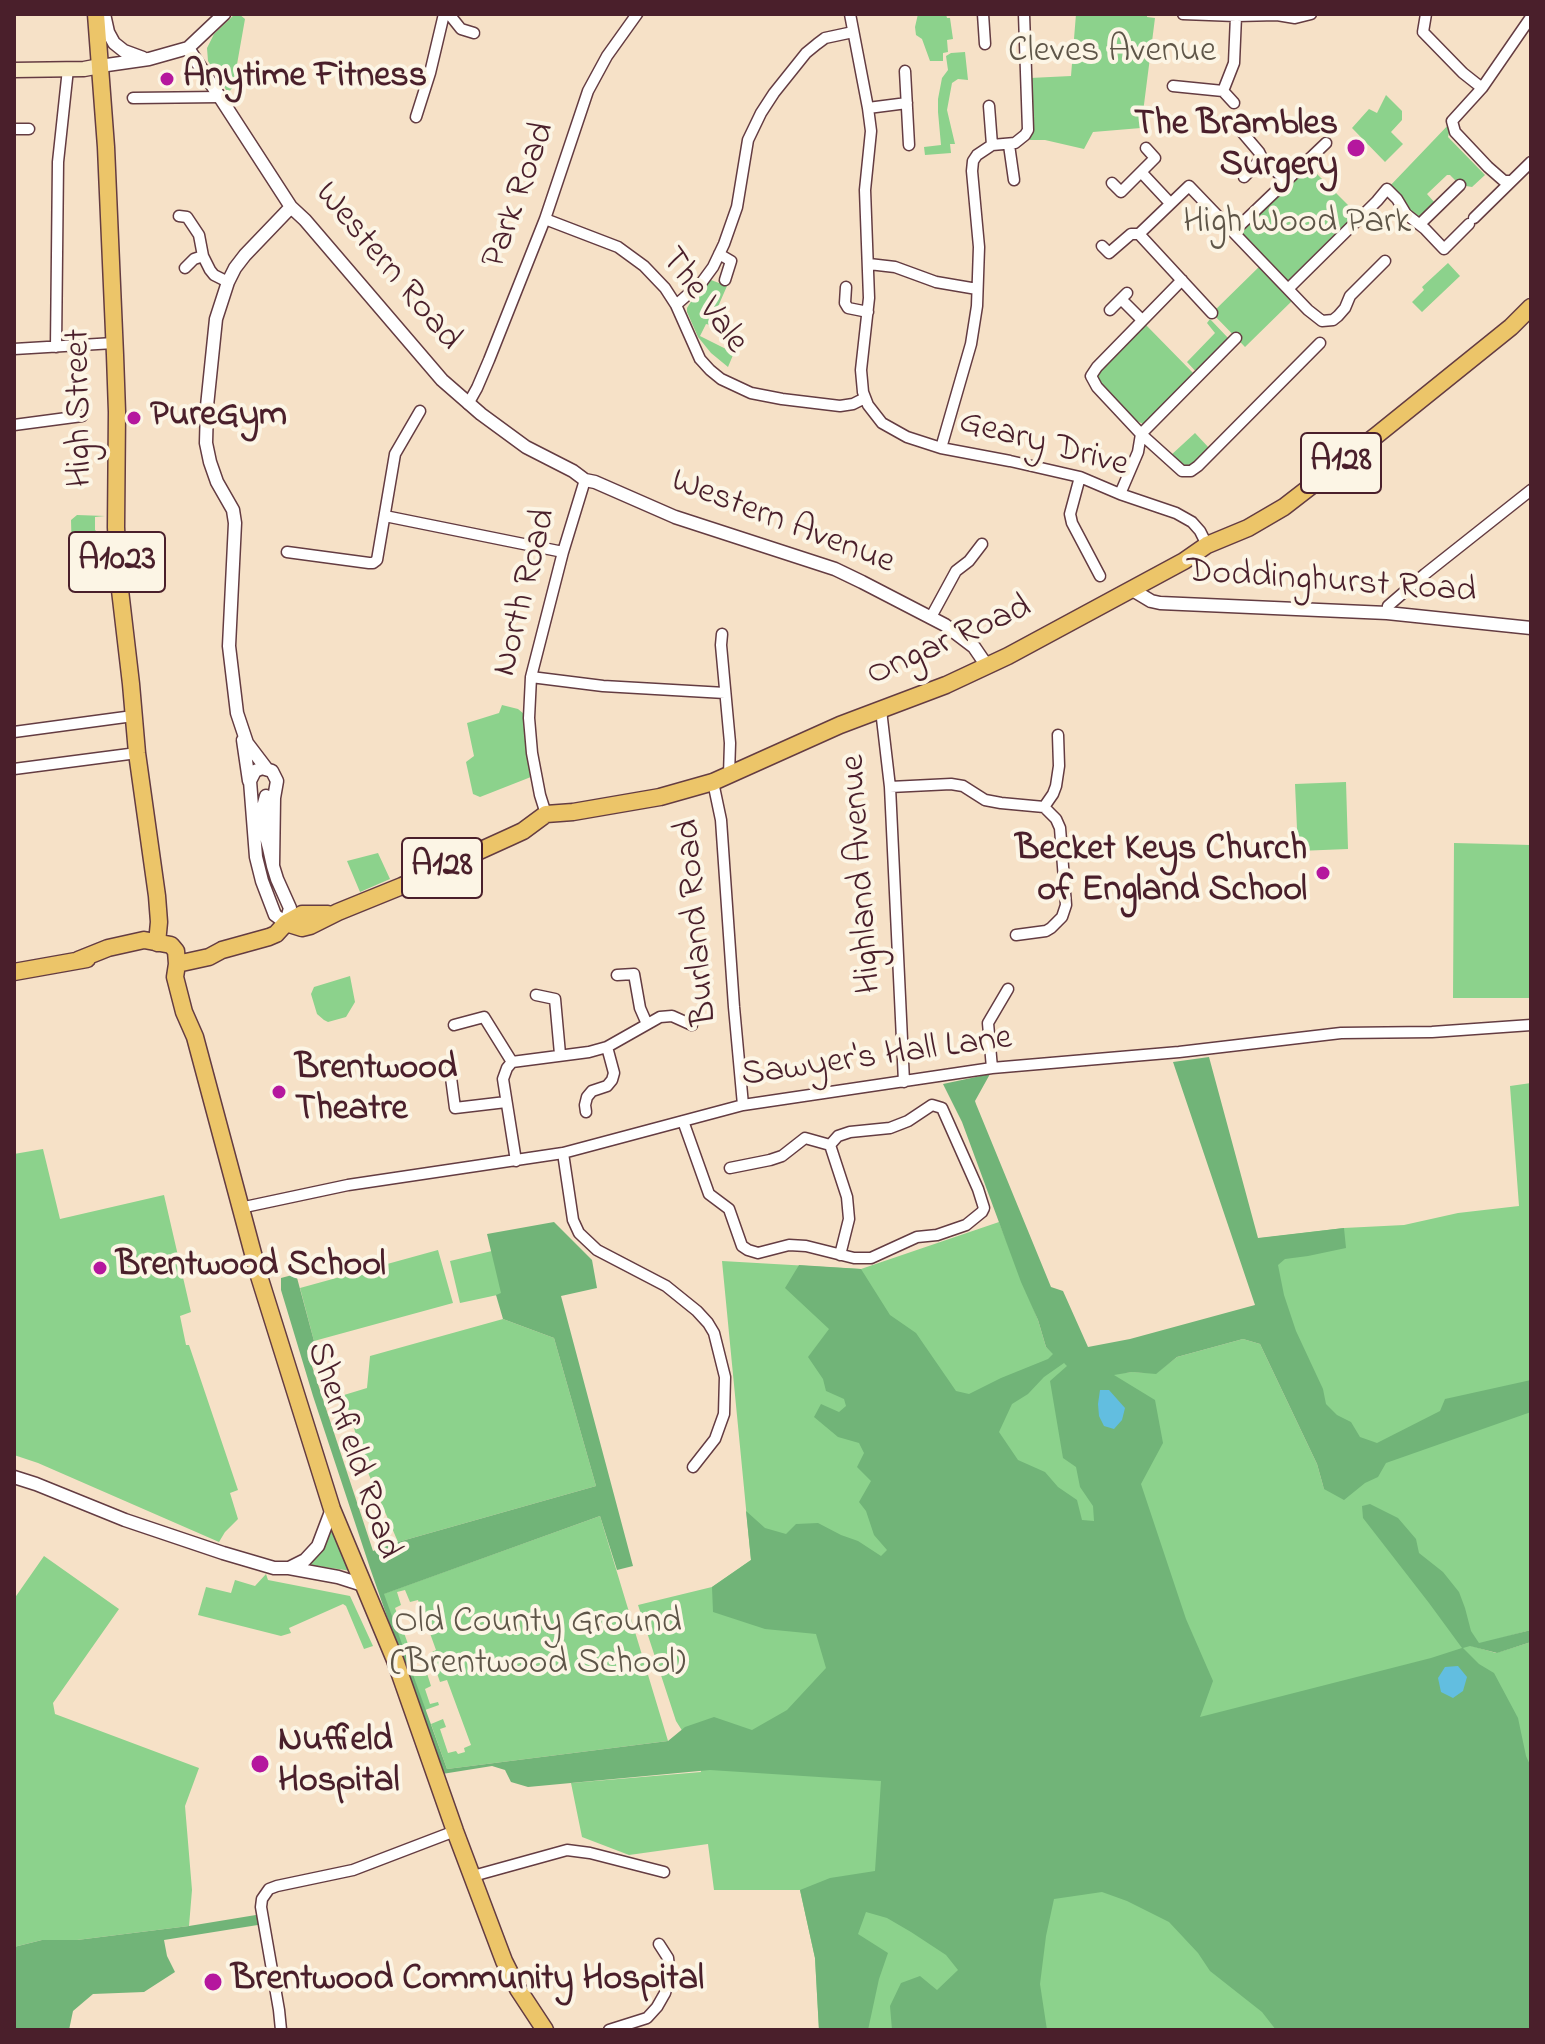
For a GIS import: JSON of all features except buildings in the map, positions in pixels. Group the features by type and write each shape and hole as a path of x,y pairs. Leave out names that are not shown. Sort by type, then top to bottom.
{"main road":[{"name":"High Street","path":"96,14 107,161 117,412 120,605 157,896 157,943"},
{"path":"14,70 100,66"},
{"name":"Ongar Road","path":"184,968 191,953 206,949 222,950 269,937 286,923 302,928 523,831 546,814 660,797 721,779 810,737 987,666 1184,561 1207,545 1248,528 1284,507 1511,327 1531,307"},
{"path":"14,972 146,951 157,943 167,958 184,968"},
{"name":"Shenfield Road","path":"184,968 175,977 187,1022 195,1037 280,1346 332,1509 395,1660 504,1961 545,2030"}],"street":[{"path":"104,14 108,32 119,48 149,59"},
{"path":"100,66 149,59 188,48 224,14"},
{"path":"447,14 461,29 474,33"},
{"path":"416,117 447,14"},
{"name":"Park Road","path":"468,404 489,360 545,219 588,91 607,56 637,14"},
{"path":"850,14 871,131 865,208 868,312 861,370 865,398"},
{"path":"983,14 985,44"},
{"path":"941,448 971,344 977,306 979,247 973,161 992,145 1009,145 1022,138 1028,130 1024,14"},
{"path":"1183,14 1277,14 1295,18 1311,14"},
{"path":"1426,14 1423,32 1482,88"},
{"path":"1223,91 1234,63 1236,16"},
{"path":"1511,181 1504,181 1488,167 1455,132 1452,121 1482,88 1529,16"},
{"path":"676,305 702,282 719,254 737,207 748,140 761,113 806,53 825,38 853,32"},
{"name":"Western Road","path":"188,48 291,207 442,380 514,439 585,480"},
{"path":"56,347 58,162 68,69"},
{"path":"905,71 909,145"},
{"path":"1173,86 1223,91 1234,103"},
{"path":"133,98 220,97"},
{"path":"868,108 907,103"},
{"path":"989,106 992,145"},
{"path":"14,129 29,129"},
{"path":"1242,132 1262,158 1285,180"},
{"path":"1233,232 1326,143"},
{"path":"1009,145 1014,180"},
{"path":"1112,183 1121,192 1155,158 1146,148"},
{"path":"1244,177 1262,158"},
{"path":"1288,289 1387,189 1406,214 1444,249 1531,162"},
{"path":"1141,172 1170,203"},
{"path":"1420,224 1460,185"},
{"path":"1102,246 1109,253 1131,234 1139,234 1189,186 1322,321 1333,320 1345,308 1350,296 1385,261"},
{"path":"962,190 975,190"},
{"path":"241,725 256,857 275,915 286,923 290,908 273,866 264,822 263,804 276,776 252,750 237,713 229,646 233,510 217,482 206,443 207,397 216,319 228,282 245,255 291,207"},
{"path":"179,216 187,217 199,235 203,256 210,270 228,282"},
{"name":"The Vale","path":"545,219 618,247 655,277 676,305 700,359 710,370 738,388 761,396 840,406 865,398"},
{"path":"1139,234 1212,313"},
{"path":"719,254 731,261 725,280"},
{"path":"185,268 194,259 203,256"},
{"path":"869,264 895,267 936,282 977,289"},
{"path":"1182,280 1091,376 1097,387 1178,469 1187,472 1194,470 1320,343"},
{"path":"846,287 845,303 848,308 868,312"},
{"path":"1110,310 1124,296 1142,320"},
{"path":"1120,494 1138,452 1141,434 1236,338"},
{"path":"14,349 114,343"},
{"name":"Geary Drive","path":"865,398 874,415 892,430 941,448 1080,477 1186,518 1200,531 1207,545"},
{"path":"287,552 373,563 377,560 396,451 420,411"},
{"path":"14,425 82,416"},
{"path":"1080,477 1070,514 1100,576"},
{"name":"North Road","path":"546,814 532,753 529,718 531,677 585,480"},
{"name":"Western Avenue","path":"585,480 675,517 835,569 931,617 968,642 987,666"},
{"path":"1387,613 1388,606 1406,590 1531,490"},
{"path":"385,516 563,552"},
{"path":"931,617 956,571 969,561 982,544"},
{"name":"Doddinghurst Road","path":"1131,589 1160,603 1387,613 1531,628"},
{"name":"Burland Road","path":"722,634 731,752 721,779 721,820 743,1105"},
{"path":"531,677 603,686 725,693"},
{"name":"Highland Avenue","path":"881,710 890,787 904,1082"},
{"path":"14,732 133,716"},
{"path":"1044,807 1056,786 1058,735"},
{"path":"14,769 137,753"},
{"path":"250,784 255,771 266,768"},
{"path":"250,784 258,794 271,792"},
{"path":"890,787 963,786 985,800 1044,807 1056,819 1060,828 1066,905 1062,917 1051,928 1016,935"},
{"path":"617,975 634,974 640,1008 647,1024"},
{"path":"992,1068 988,1023 1008,989"},
{"path":"536,995 555,999 560,1054"},
{"path":"516,1161 503,1079 512,1062 607,1047 660,1017 672,1016 692,1025"},
{"path":"454,1025 484,1017 512,1062"},
{"name":"Sawyer's Hall Lane","path":"240,1208 348,1185 563,1153 743,1105 992,1068 1179,1052 1341,1033 1432,1032 1531,1025"},
{"path":"586,1112 587,1097 612,1080 614,1073 607,1047"},
{"path":"450,1070 455,1108 506,1102"},
{"path":"683,1121 709,1194 729,1209 742,1246 758,1253 789,1245 871,1258 917,1237 937,1235 966,1225 984,1208 942,1108 932,1105 908,1121 890,1128 850,1132 838,1136 830,1145"},
{"path":"730,1168 782,1156 805,1138 830,1145"},
{"path":"830,1145 847,1197 849,1219 840,1255"},
{"path":"563,1153 573,1220 579,1233 597,1250 666,1286 697,1311 714,1333 725,1377 724,1414 715,1439 693,1467"},
{"path":"14,1477 194,1544 274,1568 338,1577 363,1585"},
{"path":"289,1568 305,1560 318,1546 332,1509"},
{"path":"281,2030 261,1907 269,1889 353,1870 455,1831"},
{"path":"473,1876 567,1850 664,1872"},
{"path":"609,2030 647,2018 657,2007 670,1976 668,1958 659,1944"}],"green space":[{"path":"235,14 245,19 233,87 228,93 208,61 207,48 214,34"},
{"path":"918,14 946,14 950,18 953,39 947,40 948,52 943,53 943,61 930,61 922,39 916,35"},
{"name":"Cleves Avenue","path":"1076,14 1147,14 1147,17 1155,18 1141,128 1093,132 1084,149 1045,140 1030,140 1030,78 1071,76"},
{"path":"965,52 968,80 958,79 952,83 947,110 955,144 950,144 951,153 925,155 924,147 941,145 938,99 942,78 948,70 946,56"},
{"path":"1386,95 1402,111 1402,120 1391,132 1403,144 1385,162 1352,128 1369,109 1377,113"},
{"path":"1452,121 1448,137 1485,175 1472,187 1460,185 1447,175 1427,194 1435,203 1420,224 1387,189"},
{"name":"High Wood Park","path":"1305,162 1360,217 1288,288 1296,297 1245,347 1212,313 1263,263 1233,232"},
{"path":"1448,263 1460,276 1422,312 1412,302 1424,290 1422,287"},
{"path":"711,280 727,286 710,325 706,324 700,336 726,349 736,348 728,367 698,337 687,312 692,300"},
{"path":"1210,319 1229,339 1199,375 1187,362 1215,333 1207,323"},
{"path":"1146,325 1196,376 1143,424 1135,420 1101,385 1097,374"},
{"path":"1195,433 1210,449 1195,464 1184,468 1170,456"},
{"path":"77,515 105,516 95,517 95,530 105,539 107,556 72,558 71,520"},
{"path":"502,705 518,709 529,718 536,775 480,797 473,794 466,762 474,756 467,723 499,713"},
{"path":"1346,782 1348,849 1298,851 1295,784"},
{"path":"1454,843 1531,845 1531,998 1453,998"},
{"path":"378,853 390,879 360,892 347,861"},
{"path":"350,976 355,1002 346,1017 328,1022 324,1020 317,1014 311,994 314,987"},
{"path":"1209,1057 1258,1238 1344,1228 1346,1248 1285,1259 1278,1265 1296,1331 1323,1389 1326,1404 1337,1415 1351,1422 1360,1437 1377,1443 1440,1411 1445,1399 1531,1380 1531,1412 1386,1463 1378,1477 1344,1500 1324,1489 1317,1464 1260,1344 1243,1339 1177,1357 1156,1374 1132,1372 1114,1375 1155,1400 1163,1443 1141,1484 1186,1619 1213,1681 1200,1717 1462,1648 1363,1518 1362,1506 1370,1504 1398,1518 1416,1539 1419,1553 1443,1572 1459,1592 1471,1631 1479,1643 1531,1630 1531,1642 1497,1653 1470,1646 1463,1648 1479,1664 1494,1673 1518,1718 1531,1767 1531,2030 1276,2030 1262,2012 1210,1971 1169,1922 1102,1892 1054,1899 1040,1984 1047,2030 892,2030 890,2006 901,1983 920,1976 937,1990 958,1970 946,1955 911,1932 887,1918 866,1912 858,1934 888,1953 868,2030 819,2030 815,1958 800,1890 830,1878 875,1871 881,1781 710,1770 528,1787 511,1782 505,1770 492,1766 442,1774 313,1396 281,1290 281,1278 296,1274 314,1341 307,1351 373,1551 596,1486 554,1338 503,1319 496,1295 501,1293 487,1234 554,1222 592,1260 597,1288 561,1296 633,1566 617,1570 600,1516 384,1594 447,1769 668,1741 685,1727 714,1717 752,1730 787,1710 826,1668 816,1634 765,1629 713,1612 712,1587 751,1560 746,1511 765,1528 786,1534 796,1524 818,1523 858,1541 881,1556 887,1550 874,1535 866,1511 859,1502 871,1481 857,1467 864,1453 859,1443 838,1437 814,1417 821,1404 839,1412 846,1406 844,1399 826,1391 823,1379 808,1357 829,1329 785,1288 799,1265 861,1269 890,1315 916,1333 956,1391 969,1394 1053,1354 1046,1347 962,1122 943,1084 990,1074 976,1104 1051,1287 1063,1291 1088,1347 1130,1339 1255,1305 1173,1062","holes":["1064,1363 1067,1366 1050,1381 1063,1458 1076,1467 1080,1487 1093,1506 1094,1521 1082,1520 1077,1500 1058,1487 1045,1472 1018,1460 999,1432 1012,1404"]},
{"path":"1531,1083 1531,1630 1472,1646 1496,1653 1531,1642 1531,2030 819,2030 815,1958 800,1890 714,1890 708,1844 629,1855 582,1837 571,1783 701,1772 700,1759 676,1721 638,1605 712,1587 751,1560 722,1261 861,1269 999,1222 1046,1347 1081,1377 1156,1373 1177,1357 1243,1339 1260,1344 1317,1464 1324,1489 1316,1412 1253,1239 1344,1228 1404,1225 1458,1213 1519,1206 1510,1086"},
{"path":"43,1149 60,1219 164,1195 191,1312 180,1316 186,1345 189,1345 238,1490 230,1493 238,1519 219,1542 14,1455 14,1154"},
{"path":"438,1250 453,1303 314,1341 300,1288"},
{"path":"492,1251 502,1294 460,1303 450,1261"},
{"path":"503,1319 554,1338 596,1486 398,1542 366,1468 344,1395 367,1388 370,1356"},
{"name":"Old County Ground (Brentwood School)","path":"600,1516 668,1741 447,1769 431,1724 443,1719 446,1727 440,1729 448,1753 465,1752 464,1748 471,1745 447,1680 440,1682 430,1653 436,1650 418,1600 410,1602 405,1590 397,1592 401,1605 395,1608 412,1655 420,1653 421,1657 414,1660 418,1670 425,1667 431,1686 425,1689 430,1704 438,1702 439,1705 425,1710 383,1594"},
{"path":"333,1528 352,1571 310,1565"},
{"path":"44,1556 119,1609 53,1703 55,1714 199,1768 185,1806 192,1890 189,1926 77,1940 42,1940 14,1947 14,1599"},
{"path":"266,1574 268,1580 350,1596 373,1646 364,1649 343,1604 289,1628 291,1633 281,1636 198,1615 206,1587 231,1593 235,1580 255,1586"},
{"path":"262,1914 264,1924 164,1940 175,1972 144,1992 93,1994 73,2011 69,2030 14,2030 14,1947 42,1940 77,1940"}],"water":[{"path":"1100,1390 1109,1390 1125,1408 1122,1420 1114,1429 1104,1426 1099,1416"},
{"path":"1458,1666 1467,1677 1463,1691 1453,1698 1441,1692 1438,1678 1445,1667"}],"place":[{"name":"Anytime Fitness","path":"167,79"},
{"name":"The Brambles Surgery","path":"1356,148"},
{"name":"PureGym","path":"134,418"},
{"name":"Becket Keys Church of England School","path":"1323,873"},
{"name":"Brentwood Theatre","path":"279,1092"},
{"name":"Brentwood School","path":"100,1268"},
{"name":"Nuffield Hospital","path":"260,1764"},
{"name":"Brentwood Community Hospital","path":"213,1982"}]}
